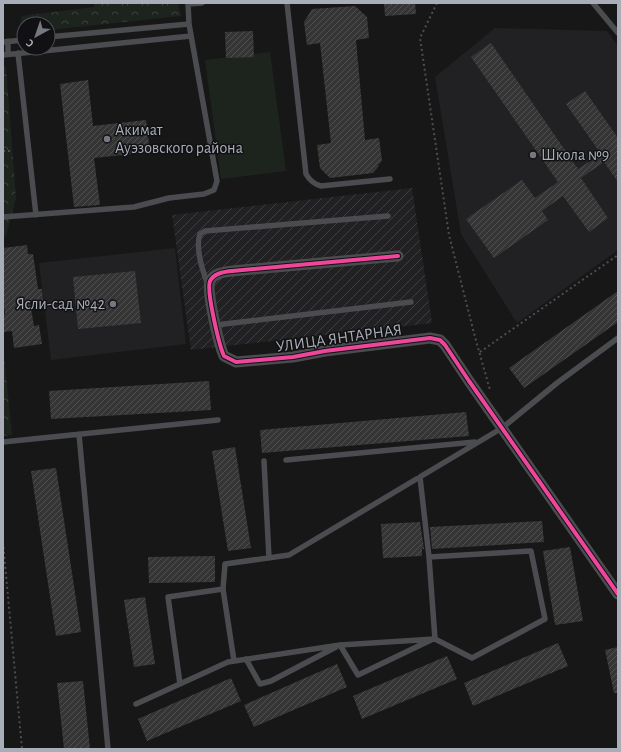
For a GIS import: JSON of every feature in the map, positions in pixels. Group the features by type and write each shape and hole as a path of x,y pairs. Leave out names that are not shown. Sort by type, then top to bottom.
{"street":[{"path":"209,288 210,281 221,273 398,256"},
{"name":"УЛИЦА ЯНТАРНАЯ","path":"209,288 224,356 236,362 293,357 325,351 430,338 440,340 445,345 618,594"}],"lane":[{"path":"3,217 134,207 170,198 204,194 214,190 217,181 189,24 188,3 202,3"},
{"path":"287,3 306,174 315,184 321,186 390,179"},
{"path":"594,3 618,33"},
{"path":"56,36 189,24"},
{"path":"56,49 191,36"},
{"path":"16,40 5,41 5,54 16,53"},
{"path":"18,56 36,215"},
{"path":"209,288 204,274 198,246 200,234 205,231 388,216"},
{"path":"216,325 411,302"},
{"path":"234,662 222,589 224,564 289,555 502,428 557,383 618,338"},
{"path":"3,442 218,420"},
{"path":"79,434 108,749"},
{"path":"286,460 477,442"},
{"path":"264,461 269,558"},
{"path":"420,477 429,557 435,639"},
{"path":"136,704 228,662 340,645 435,639 472,658 545,619 531,552 429,557"},
{"path":"180,684 168,597 222,589"},
{"path":"340,645 358,675 435,639"},
{"path":"246,660 260,684 271,681 340,645"}],"path":[{"path":"437,3 420,38 449,235 490,390"},
{"path":"3,152 12,151"},
{"path":"479,352 618,255"},
{"path":"3,542 22,749"}],"shaded area":[{"name":"Школа №9","path":"495,28 607,31 618,46 618,250 517,323 461,234 435,77"},
{"path":"412,188 432,323 191,350 172,215"},
{"name":"Ясли-сад №42","path":"175,248 186,344 51,360 39,263"}],"green space":[{"path":"94,3 178,3 181,16 56,29 56,16 22,16 94,7"},
{"path":"270,52 286,171 221,179 205,60"},
{"path":"6,66 16,198 6,236 3,236 3,67"},
{"path":"3,344 12,435 3,436"}],"building":[{"path":"384,3 415,3 416,14 385,16"},
{"path":"355,6 367,17 369,38 356,40 365,140 379,138 382,161 373,173 330,178 320,168 317,145 331,143 320,43 307,45 304,22 312,9"},
{"path":"253,31 254,57 226,58 225,32"},
{"path":"491,43 578,169 601,154 566,104 585,91 618,138 618,182 604,162 581,178 608,218 589,232 563,196 542,211 548,220 494,258 466,219 522,180 535,198 558,182 471,57"},
{"name":"Акимат Ауэзовского района","path":"88,80 93,126 146,120 150,152 94,158 100,205 74,207 60,84"},
{"path":"27,245 28,254 33,254 38,289 42,289 43,301 30,302 34,326 39,325 42,344 14,348 12,331 3,332 3,315 5,314 3,299 3,248"},
{"path":"135,271 141,323 78,329 73,277"},
{"path":"618,291 618,322 524,388 509,368"},
{"path":"209,381 211,410 51,419 49,391"},
{"path":"466,412 469,436 262,453 260,430"},
{"path":"235,447 251,548 228,551 212,451"},
{"path":"56,468 81,632 56,636 31,471"},
{"path":"542,521 544,542 432,549 430,527"},
{"path":"420,522 424,549 422,549 422,556 383,558 381,524"},
{"path":"570,547 583,621 555,625 543,551"},
{"path":"215,556 215,582 149,583 148,557"},
{"path":"145,597 155,664 134,667 124,600"},
{"path":"558,643 568,666 473,706 464,683"},
{"path":"618,647 618,693 614,693 605,650"},
{"path":"447,656 457,679 362,719 353,696"},
{"path":"337,664 347,687 254,727 244,705"},
{"path":"231,678 241,701 147,741 138,719"},
{"path":"83,681 90,749 64,749 57,683"}],"cycle path":[{"path":"398,256 232,271 223,272 214,276 210,281 209,286 211,306 216,330 224,356 236,362 293,357 325,351 430,338 440,340 445,345 618,594"}],"place":[{"name":"Акимат Ауэзовского района","path":"107,139"},
{"name":"Школа №9","path":"533,155"},
{"name":"Ясли-сад №42","path":"113,304"}]}
